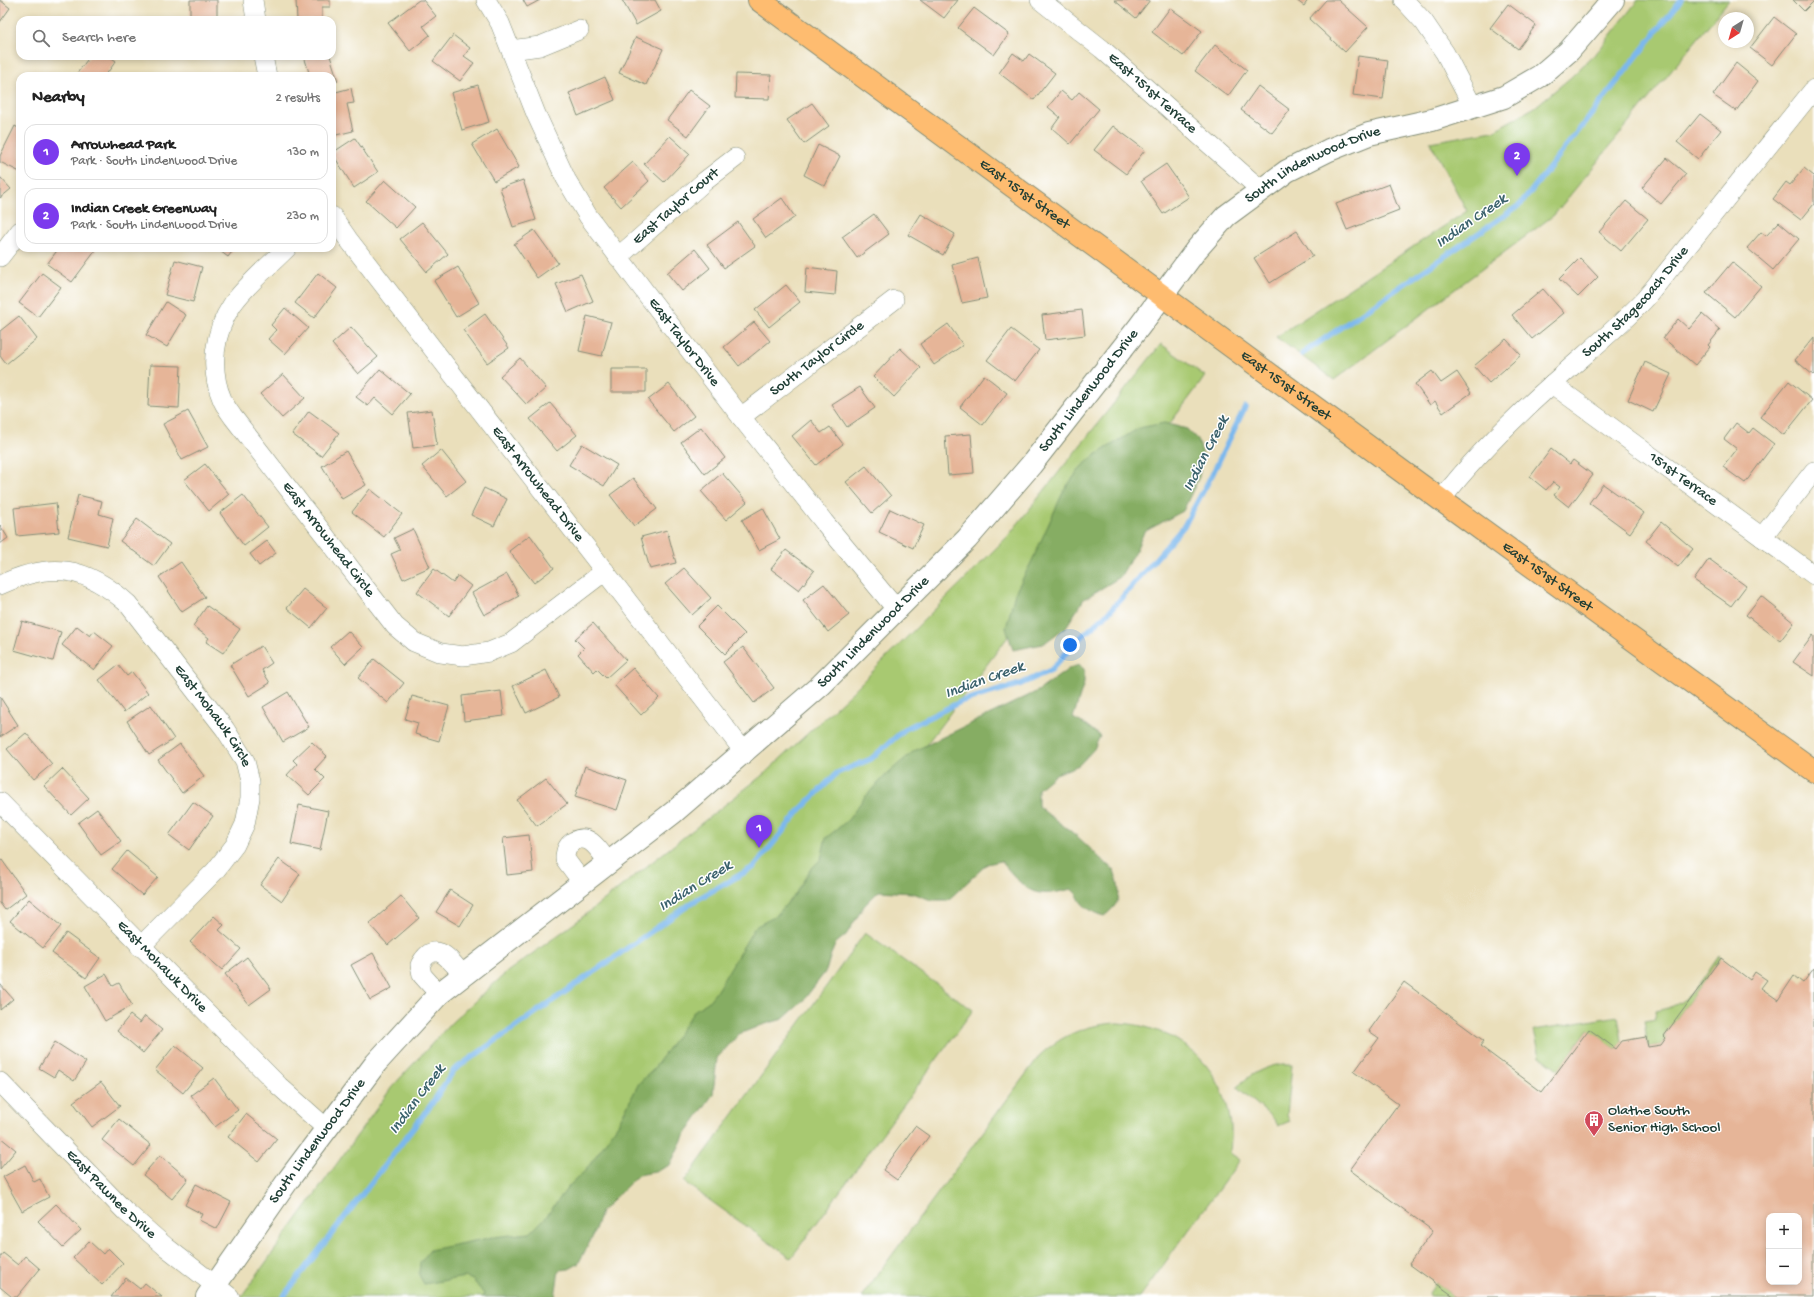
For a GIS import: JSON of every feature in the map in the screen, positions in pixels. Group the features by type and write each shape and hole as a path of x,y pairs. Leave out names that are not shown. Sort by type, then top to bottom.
{"main road":[{"name":"East 151st Street","path":"759,0 1441,500 1814,771"}],"street":[{"path":"253,0 255,16"},
{"name":"East Taylor Drive","path":"486,0 500,23 536,114 566,179 588,216 741,417 824,522 897,610"},
{"name":"East 151st Terrace","path":"1040,0 1102,49 1261,190"},
{"path":"1404,0 1424,22 1446,53 1473,108"},
{"name":"South Lindenwood Drive","path":"218,1293 326,1128 376,1063 439,994 674,812 745,753 821,685 897,610 967,539 1031,465 1139,327 1196,250 1226,216 1287,171 1342,144 1370,134 1432,120 1504,97 1540,76 1569,51 1613,0"},
{"path":"511,50 540,46 579,30"},
{"path":"262,72 263,60"},
{"name":"South Stagecoach Drive","path":"1441,500 1464,470 1489,443 1552,384 1620,326 1646,298 1814,89"},
{"name":"East Taylor Court","path":"618,257 705,181 735,158"},
{"name":"East Arrowhead Drive","path":"336,222 353,246 745,753"},
{"path":"0,257 16,236"},
{"name":"East Arrowhead Circle","path":"284,252 232,305 220,330 214,355 215,376 222,399 233,417 395,626 414,642 441,653 463,656 489,652 511,643 605,571"},
{"name":"South Taylor Circle","path":"741,417 894,300"},
{"name":"151st Terrace","path":"1552,384 1814,575"},
{"path":"1762,537 1814,471"},
{"name":"East Mohawk Circle","path":"0,585 17,577 44,570 66,571 91,577 110,588 128,604 225,729 244,761 250,781 250,798 245,824 236,845 215,871 140,947"},
{"name":"East Mohawk Drive","path":"0,802 140,947 279,1086 326,1128"},
{"path":"582,882 565,859 565,850 570,843 578,839 586,839 594,844 608,862"},
{"path":"439,994 422,975 420,965 425,956 432,952 442,954 463,975"},
{"name":"East Pawnee Drive","path":"0,1082 125,1211 218,1293"}],"green space":[{"path":"1638,0 1729,0 1554,215 1334,380 1276,337 1467,211 1430,142 1493,131 1535,107 1570,78 1599,50"},
{"path":"1161,344 1205,376 1199,385 507,1297 241,1297 392,1087 452,1022 507,972 576,922 764,774 849,695 1008,536"},
{"path":"1164,423 1187,429 1198,440 1203,455 1199,477 1183,511 1144,532 1136,550 1120,577 1084,599 1066,627 1043,644 1013,650 1006,628 1015,593 1031,563 1064,490 1081,467 1097,454 1139,428"},
{"path":"1079,665 1084,669 1084,683 1073,718 1086,725 1100,736 1094,749 1079,765 1056,774 1038,789 1038,806 1074,834 1114,870 1119,895 1118,900 1110,911 1104,916 1091,910 1081,902 1071,889 1047,893 1038,893 1030,890 1017,879 1001,861 987,864 948,900 931,900 913,893 879,891 864,906 846,935 836,943 826,971 802,1002 783,1019 739,1034 717,1058 713,1094 684,1136 670,1165 655,1172 638,1175 601,1212 592,1238 578,1264 569,1269 559,1270 555,1297 482,1297 484,1294 473,1280 465,1277 424,1284 419,1275 420,1263 430,1250 493,1237 530,1233 545,1218 569,1186 586,1170 618,1124 639,1083 653,1070 695,1010 708,1002 716,992 755,927 776,916 796,893 810,870 821,859 826,838 848,820 864,798 888,773 914,751 1038,691 1070,668"},
{"path":"865,933 973,1010 791,1258 684,1182"},
{"path":"1719,956 1721,958 1664,1036 1666,1038 1661,1045 1648,1047 1644,1021 1656,1019 1655,1011 1677,1004 1693,992"},
{"path":"1618,1016 1622,1041 1616,1049 1588,1029 1559,1070 1540,1056 1534,1030"},
{"path":"1118,1023 1138,1025 1175,1039 1191,1050 1205,1064 1216,1080 1225,1099 1231,1123 1230,1153 1240,1160 1140,1297 861,1297 1040,1055 1066,1036 1086,1028"},
{"path":"1276,1065 1292,1065 1287,1115 1290,1121 1278,1126 1275,1120 1237,1087 1245,1079 1255,1073"},
{"path":"1436,1283 1455,1297 1430,1296 1429,1293"}],"building":[{"path":"0,0 10,8 0,22"},
{"path":"190,0 217,0 217,16 190,16"},
{"path":"296,0 330,0 330,7 322,7 322,16 297,16"},
{"path":"419,0 423,0 436,16 423,26 430,35 410,51 388,23"},
{"path":"523,0 540,0 527,7"},
{"path":"622,0 655,0 661,11 636,25"},
{"path":"920,0 958,0 944,18"},
{"path":"1114,0 1150,0 1136,18"},
{"path":"1296,0 1308,0 1304,6"},
{"path":"1326,0 1338,0 1368,27 1345,52 1309,19"},
{"path":"1793,0 1814,0 1814,1 1804,11"},
{"path":"1508,4 1536,25 1518,49 1490,28"},
{"path":"974,8 1009,34 994,55 958,28"},
{"path":"1170,8 1202,31 1183,56 1152,32"},
{"path":"1774,17 1796,34 1772,65 1750,48 1754,48 1754,43"},
{"path":"453,35 470,48 464,56 474,63 460,81 433,61"},
{"path":"636,37 663,49 646,85 619,73"},
{"path":"1215,45 1247,70 1228,96 1195,71"},
{"path":"1013,53 1024,61 1029,54 1055,73 1034,100 999,73"},
{"path":"1358,56 1388,60 1383,99 1353,95"},
{"path":"87,60 116,61 108,72 78,72"},
{"path":"305,60 331,60 335,72 309,72"},
{"path":"1736,63 1758,81 1736,111 1713,95"},
{"path":"736,74 771,75 769,99 735,98"},
{"path":"605,77 615,100 578,116 569,93"},
{"path":"478,85 489,122 462,130 451,93"},
{"path":"1258,86 1290,110 1272,133 1241,110"},
{"path":"351,88 354,103 347,104 353,131 336,135 336,92"},
{"path":"689,90 710,106 688,136 667,120"},
{"path":"1061,91 1072,100 1079,92 1099,109 1070,144 1052,128 1060,117 1048,107"},
{"path":"812,103 829,126 804,144 787,120"},
{"path":"1700,114 1721,130 1698,159 1677,142"},
{"path":"15,126 16,170 0,162 0,156"},
{"path":"1113,126 1145,150 1126,174 1094,150"},
{"path":"497,129 519,167 494,181 472,144"},
{"path":"670,136 690,154 664,182 644,164"},
{"path":"355,138 378,172 354,188 336,159 336,150"},
{"path":"818,145 840,156 825,186 804,175"},
{"path":"1667,158 1686,174 1661,204 1642,188"},
{"path":"633,162 649,181 621,207 604,188"},
{"path":"1166,164 1189,197 1163,214 1141,181"},
{"path":"1804,168 1814,176 1814,204 1801,220 1773,199 1786,182 1790,185"},
{"path":"0,177 11,189 0,198"},
{"path":"385,180 415,207 396,228 366,201"},
{"path":"523,180 536,220 513,227 500,188"},
{"path":"1389,184 1399,210 1347,230 1336,204"},
{"path":"782,198 795,217 766,238 753,219"},
{"path":"1626,201 1648,219 1621,251 1599,232"},
{"path":"874,214 889,234 857,258 842,237"},
{"path":"921,214 955,234 943,255 908,235"},
{"path":"422,222 448,254 427,272 400,239"},
{"path":"738,222 755,246 724,268 707,245"},
{"path":"1779,222 1799,239 1773,270 1747,248 1761,232 1766,236"},
{"path":"534,230 558,263 537,278 514,244"},
{"path":"1297,231 1313,256 1270,283 1254,258"},
{"path":"695,249 710,268 682,291 667,273"},
{"path":"56,252 94,252 72,282 47,264"},
{"path":"221,252 232,252 228,257"},
{"path":"978,258 987,298 962,303 952,265"},
{"path":"1580,258 1598,277 1578,297 1559,279"},
{"path":"175,260 202,267 193,302 165,295"},
{"path":"1732,262 1761,286 1735,317 1706,293"},
{"path":"458,267 479,303 456,317 434,281"},
{"path":"807,267 837,271 835,295 805,292"},
{"path":"42,273 61,287 38,317 19,303"},
{"path":"318,273 337,288 314,318 295,303"},
{"path":"581,274 593,301 568,312 556,284"},
{"path":"786,285 800,302 769,327 755,310"},
{"path":"1543,289 1564,313 1532,339 1512,315"},
{"path":"166,302 186,315 167,347 146,335"},
{"path":"285,308 308,328 285,354 268,339 276,330 271,325"},
{"path":"1082,310 1085,335 1045,340 1042,315"},
{"path":"485,314 509,348 487,363 463,330"},
{"path":"1702,314 1720,330 1708,345 1710,347 1695,365 1663,338 1678,319 1689,329"},
{"path":"19,316 37,339 6,364 0,356 0,331"},
{"path":"587,316 611,322 602,356 579,351"},
{"path":"754,322 770,341 739,366 724,347"},
{"path":"948,324 963,345 934,365 920,344"},
{"path":"351,327 378,357 358,374 332,344"},
{"path":"1011,329 1039,350 1015,381 987,360"},
{"path":"1814,337 1814,374 1813,375 1795,360"},
{"path":"1506,339 1521,355 1489,383 1474,366"},
{"path":"900,348 921,368 894,397 873,377"},
{"path":"520,358 546,388 527,405 500,376"},
{"path":"1645,362 1671,374 1653,412 1628,400"},
{"path":"150,365 181,366 179,408 148,406"},
{"path":"380,369 410,394 393,414 375,398 368,406 356,397"},
{"path":"611,369 646,369 646,392 611,392"},
{"path":"1432,371 1441,383 1457,372 1471,393 1443,413 1435,401 1430,405 1415,384"},
{"path":"283,374 305,398 282,418 260,394"},
{"path":"984,375 1007,393 983,425 960,407"},
{"path":"1789,381 1812,400 1784,435 1760,417"},
{"path":"669,384 694,416 674,432 648,400"},
{"path":"860,387 875,408 847,427 832,405"},
{"path":"550,403 577,435 557,451 530,419"},
{"path":"432,410 437,445 413,448 408,413"},
{"path":"188,411 208,447 182,460 163,424"},
{"path":"309,411 339,433 321,456 292,434"},
{"path":"811,420 821,433 830,427 843,444 816,465 792,436"},
{"path":"1736,423 1749,433 1753,428 1774,444 1745,483 1723,467 1737,449 1724,439"},
{"path":"701,427 725,458 705,474 681,442"},
{"path":"971,434 974,473 948,475 945,436"},
{"path":"582,444 617,465 604,486 569,465"},
{"path":"1551,449 1570,464 1573,460 1593,475 1569,507 1554,495 1560,487 1553,482 1546,490 1530,477"},
{"path":"441,450 466,481 447,496 422,466"},
{"path":"346,451 366,485 342,499 322,466"},
{"path":"205,464 229,494 209,511 184,480"},
{"path":"866,466 891,496 872,513 846,482"},
{"path":"722,473 747,502 726,520 701,491"},
{"path":"633,478 657,509 634,526 610,495"},
{"path":"1603,484 1644,513 1630,533 1589,503"},
{"path":"484,488 507,499 494,526 471,515"},
{"path":"370,489 402,514 384,537 352,512"},
{"path":"78,495 102,501 99,514 113,518 107,546 68,537"},
{"path":"243,495 268,527 244,546 220,513"},
{"path":"56,503 59,532 17,536 14,508"},
{"path":"763,508 780,539 759,550 742,520"},
{"path":"890,509 924,525 913,548 879,532"},
{"path":"137,519 170,544 154,566 120,541"},
{"path":"1661,522 1693,549 1678,567 1646,541"},
{"path":"0,525 8,538 0,544"},
{"path":"413,529 430,567 403,579 391,554 400,550 394,538"},
{"path":"667,530 676,563 650,569 641,537"},
{"path":"530,535 554,568 534,583 509,551"},
{"path":"267,541 276,553 259,566 250,554"},
{"path":"786,550 814,571 799,590 771,569"},
{"path":"1709,559 1746,586 1731,606 1694,580"},
{"path":"181,562 205,597 182,612 159,577"},
{"path":"684,568 711,598 692,615 665,584"},
{"path":"434,569 453,583 458,576 471,586 449,616 417,592"},
{"path":"507,574 519,596 484,615 472,593"},
{"path":"824,584 849,615 828,632 803,600"},
{"path":"303,589 327,608 311,628 287,608"},
{"path":"1761,596 1794,623 1780,641 1746,615"},
{"path":"207,606 240,629 223,653 206,642 209,638 193,626"},
{"path":"717,606 745,634 725,654 697,626"},
{"path":"22,621 61,632 53,661 14,650"},
{"path":"593,623 626,660 606,678 597,669 594,672 578,654 584,648 575,639"},
{"path":"77,626 90,636 94,631 113,646 94,670 62,645"},
{"path":"348,631 363,647 345,664 330,647"},
{"path":"1813,635 1814,636 1814,676 1793,662"},
{"path":"261,646 272,663 262,670 270,683 249,696 230,665"},
{"path":"743,647 774,688 754,703 723,662"},
{"path":"374,659 404,683 388,703 358,678"},
{"path":"118,665 127,676 132,672 148,693 124,712 99,680"},
{"path":"633,668 659,698 641,715 614,685"},
{"path":"546,670 559,697 526,713 513,686"},
{"path":"501,691 504,716 464,721 462,696"},
{"path":"288,692 309,727 283,742 263,707"},
{"path":"412,696 449,706 439,741 415,734 418,723 405,719"},
{"path":"0,697 18,725 0,737"},
{"path":"151,705 174,739 149,755 127,721"},
{"path":"26,733 52,764 33,780 7,749"},
{"path":"312,742 327,756 315,769 325,779 309,795 287,775 297,764 293,760"},
{"path":"180,744 204,776 182,793 158,760"},
{"path":"585,766 627,780 617,810 575,797"},
{"path":"62,769 89,798 71,815 44,786"},
{"path":"546,778 567,804 537,826 517,800"},
{"path":"193,802 213,816 189,850 169,835"},
{"path":"299,805 328,811 320,850 291,844"},
{"path":"97,809 121,841 101,855 78,823"},
{"path":"529,835 533,872 507,875 503,838"},
{"path":"127,851 158,877 142,895 112,869"},
{"path":"279,859 300,874 282,901 260,885"},
{"path":"2,860 26,894 5,910 0,903 0,861"},
{"path":"450,890 473,905 460,926 436,912"},
{"path":"401,896 419,918 388,945 369,924"},
{"path":"29,899 61,926 43,948 10,921"},
{"path":"214,916 224,925 219,930 241,949 222,970 190,942"},
{"path":"66,933 100,958 86,978 52,953"},
{"path":"373,953 392,988 370,1000 351,965"},
{"path":"247,957 271,989 249,1005 225,974"},
{"name":"Olathe South Senior High School","path":"1721,958 1750,980 1755,972 1767,980 1761,988 1778,1000 1794,976 1803,983 1814,968 1814,1297 1455,1297 1409,1264 1433,1231 1350,1170 1398,1104 1354,1072 1379,1038 1369,1031 1404,982 1484,1041 1480,1046 1542,1092 1589,1029 1616,1049 1622,1041 1646,1037 1648,1047 1661,1045 1666,1038 1664,1036"},
{"path":"106,974 113,986 119,983 132,1005 105,1021 85,986"},
{"path":"0,984 13,999 0,1010"},
{"path":"130,1015 140,1023 145,1016 162,1030 143,1053 117,1031"},
{"path":"55,1042 86,1062 74,1081 58,1070 54,1077 39,1068"},
{"path":"175,1045 203,1068 183,1093 155,1070"},
{"path":"214,1078 238,1110 215,1127 191,1095"},
{"path":"101,1082 120,1106 92,1127 73,1102"},
{"path":"246,1114 277,1139 259,1162 228,1137"},
{"path":"119,1119 151,1145 134,1166 102,1140"},
{"path":"915,1126 929,1136 897,1180 883,1170"},
{"path":"0,1137 16,1150 0,1169"},
{"path":"160,1155 188,1179 172,1199 143,1175"},
{"path":"25,1165 34,1182 40,1179 49,1197 22,1211 3,1177"},
{"path":"196,1184 231,1202 217,1229 199,1220 202,1214 185,1205"},
{"path":"56,1204 81,1230 63,1247 38,1221"},
{"path":"89,1241 103,1254 108,1248 123,1263 102,1285 73,1258"},
{"path":"3,1253 18,1265 25,1256 40,1269 17,1297 12,1297 0,1287 0,1257"},
{"path":"126,1278 140,1289 145,1283 162,1297 111,1297"}],"waterway":[{"name":"Indian Creek","path":"1302,354 1521,204 1681,0"},
{"name":"Indian Creek","path":"283,1297 431,1105 454,1070 696,900 754,867 801,809 837,773 871,759 905,729 962,701 1021,684 1051,670 1076,642 1111,610 1184,526 1212,475 1245,407"}],"place":[{"name":"Indian Creek Greenway","path":"1517,176"},
{"name":"Arrowhead Park","path":"759,848"},
{"name":"Olathe South Senior High School","path":"1594,1137"}]}
